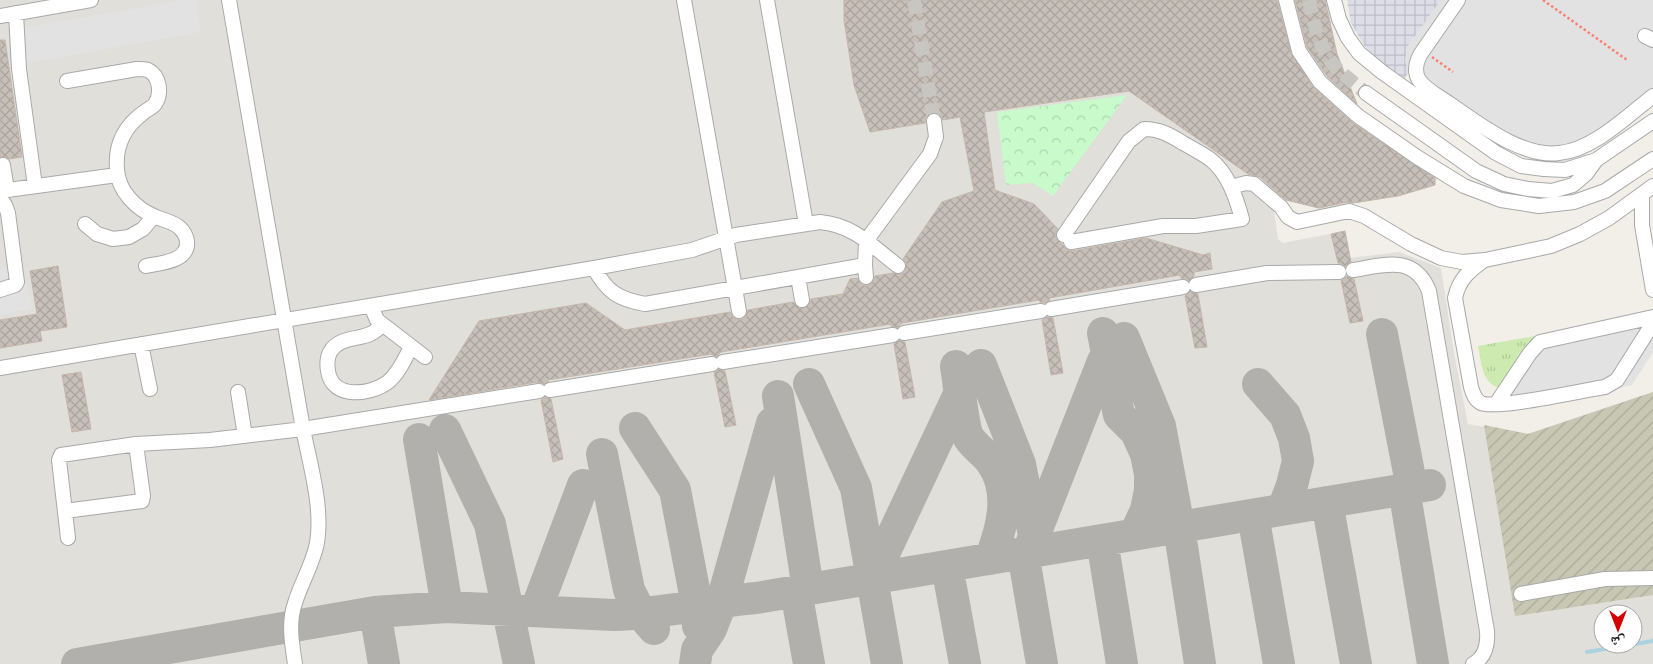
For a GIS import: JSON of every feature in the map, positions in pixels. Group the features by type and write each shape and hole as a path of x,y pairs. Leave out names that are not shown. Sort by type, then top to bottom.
{"lane":[{"path":"0,16 91,0"},
{"path":"229,0 318,517 312,564 294,606 291,626 295,664"},
{"path":"684,0 739,311"},
{"path":"768,0 806,224"},
{"path":"1286,0 1299,50 1320,82 1358,116 1464,186 1501,200 1539,206 1574,202 1605,190 1653,159"},
{"path":"1334,0 1339,19 1348,38 1359,53 1382,72 1496,153 1521,166 1565,170 1596,160 1653,122"},
{"path":"1458,0 1416,63 1418,79 1437,95 1494,133 1523,148 1543,153 1559,154 1578,149 1596,140 1653,96"},
{"path":"16,13 19,69 35,186"},
{"path":"67,81 137,69 148,70 157,79 160,93 154,105 129,125 120,141 116,158 117,175 125,193 137,208 179,226 186,235 187,246 181,256 170,261 146,266"},
{"path":"1366,93 1476,171 1504,184 1552,191 1573,185 1586,174 1596,160"},
{"path":"594,268 602,282 614,294 629,301 645,304 798,278 865,271 866,241 930,154 936,138 934,121"},
{"path":"1144,129 1156,129 1167,133 1211,159 1232,187 1242,219 1191,226 1163,226 1068,238 1129,141 1144,129"},
{"path":"0,290 15,285 17,282 8,213 2,193 3,165"},
{"path":"2,193 35,186 117,175"},
{"path":"1232,187 1246,183 1254,184 1281,207 1292,220 1303,221 1349,211 1364,216 1411,244 1441,258 1462,262 1485,260 1551,246 1609,218 1647,190"},
{"path":"1647,190 1642,225 1653,290"},
{"path":"84,224 97,234 113,239 129,237 143,229 154,216"},
{"path":"0,368 594,268 692,250 726,238 820,222 846,227 898,266"},
{"path":"1485,260 1463,277 1457,288 1455,304 1473,394 1476,400 1482,403 1496,404 1541,398 1605,387 1612,384 1620,376 1653,323"},
{"path":"68,538 60,455 136,444 187,442 304,429 718,363 746,353 875,332 898,334 967,317 1024,308 1046,310 1267,273 1346,271 1394,264 1406,266 1417,272 1425,281 1429,292 1488,642 1484,654 1473,664"},
{"path":"798,278 802,300"},
{"path":"371,306 373,313 382,324 425,357"},
{"path":"1496,404 1530,353 1540,342 1653,316"},
{"path":"382,324 375,333 348,339 338,344 330,353 327,364 328,375 344,391 368,391 380,387 394,376 411,346"},
{"path":"141,344 150,389"},
{"path":"238,392 245,436"},
{"path":"64,511 142,500 136,444"},
{"path":"1521,594 1605,579 1653,578"}],"path":[{"path":"1543,0 1627,60"},
{"path":"1423,50 1453,72"}],"shaded area":[{"path":"0,0 1327,0 1337,54 1361,113 1427,158 1436,179 1435,185 1398,196 1320,209 1282,199 1273,204 1278,239 1283,243 1345,231 1350,258 1399,252 1441,268 1454,353 1468,424 1528,434 1653,392 1653,664 0,664"},
{"path":"183,0 196,0 201,32 17,65 11,30"},
{"path":"1347,0 1441,0 1407,47 1405,61 1409,72 1404,79 1376,58 1363,44 1351,23"},
{"path":"1441,0 1653,0 1653,91 1579,161 1553,162 1526,155 1409,72 1405,61 1407,47"},
{"path":"22,263 32,308 0,315 0,268"},
{"path":"1653,309 1653,352 1632,385 1491,413 1541,335"},
{"path":"1653,392 1653,595 1515,616 1484,425 1528,434"}],"green space":[{"path":"1127,95 1053,196 1032,183 1006,185 997,112"},
{"path":"1541,335 1502,389 1486,378 1478,346"}],"building":[{"path":"844,0 1277,0 1291,53 1313,87 1353,123 1435,178 1435,185 1398,196 1353,203 1347,202 1319,208 1286,200 1260,177 1248,174 1129,91 984,112 995,190 1034,204 1058,229 1055,234 1056,238 1068,250 1072,251 1146,238 1203,255 1210,253 1212,269 1194,272 1194,276 1189,281 1181,278 1180,275 1049,298 1050,300 1045,303 1039,300 902,323 897,328 891,326 891,324 721,352 716,357 711,354 548,380 544,384 538,382 429,400 479,321 586,303 625,330 730,312 733,317 740,320 745,317 748,310 793,302 799,308 804,308 810,303 811,299 843,294 850,279 857,278 862,285 867,286 874,281 875,276 905,272 906,263 903,259 942,202 974,191 960,117 943,120 938,113 932,112 926,117 925,123 870,132 854,85 844,20"},
{"path":"1295,0 1325,0 1337,54 1357,104 1327,76 1307,47"},
{"path":"0,40 5,40 22,157 9,159 0,157"},
{"path":"1345,231 1351,262 1345,266 1338,263 1331,234"},
{"path":"58,266 67,327 40,331 42,341 0,348 0,320 37,314 30,271"},
{"path":"1347,276 1354,279 1363,321 1350,323 1341,280"},
{"path":"1190,291 1198,294 1207,347 1195,348 1185,296"},
{"path":"1047,317 1053,318 1063,373 1051,375 1042,320"},
{"path":"900,340 905,342 915,397 903,399 894,344"},
{"path":"719,369 725,371 736,425 725,427 714,372"},
{"path":"81,372 91,429 72,432 62,375"},
{"path":"545,397 551,399 563,459 553,462 541,400"}],"waterway":[{"path":"1587,652 1653,641"}],"taxiway":[{"path":"1103,333 1119,415 1136,432 1146,454 1150,474 1150,490 1146,510 1135,534"},
{"path":"1382,334 1412,488"},
{"path":"1124,338 1160,426 1179,527 1200,664"},
{"path":"1028,552 1103,361"},
{"path":"981,365 1020,464 1034,535"},
{"path":"956,366 967,433 971,441 992,463 1002,486 1003,511 990,559"},
{"path":"809,384 856,488 887,664"},
{"path":"1258,384 1285,415 1294,438 1298,461 1283,509"},
{"path":"872,579 960,392"},
{"path":"778,396 808,589"},
{"path":"695,664 697,650 711,629 722,601 772,423"},
{"path":"635,428 675,490 697,605 698,626"},
{"path":"445,430 490,524 519,664"},
{"path":"419,439 447,607"},
{"path":"602,454 629,590 641,614 654,629"},
{"path":"536,610 583,485"},
{"path":"77,664 375,612 447,607 614,615 667,610 756,598 1430,485"},
{"path":"1404,489 1433,664"},
{"path":"1327,502 1356,664"},
{"path":"1253,515 1279,664"},
{"path":"1102,540 1122,664"},
{"path":"1023,553 1042,664"},
{"path":"947,566 965,664"},
{"path":"796,591 809,664"},
{"path":"375,612 384,664"}],"tunnel":[{"path":"914,0 934,121"},
{"path":"1309,0 1322,47 1332,64 1366,93"}]}
